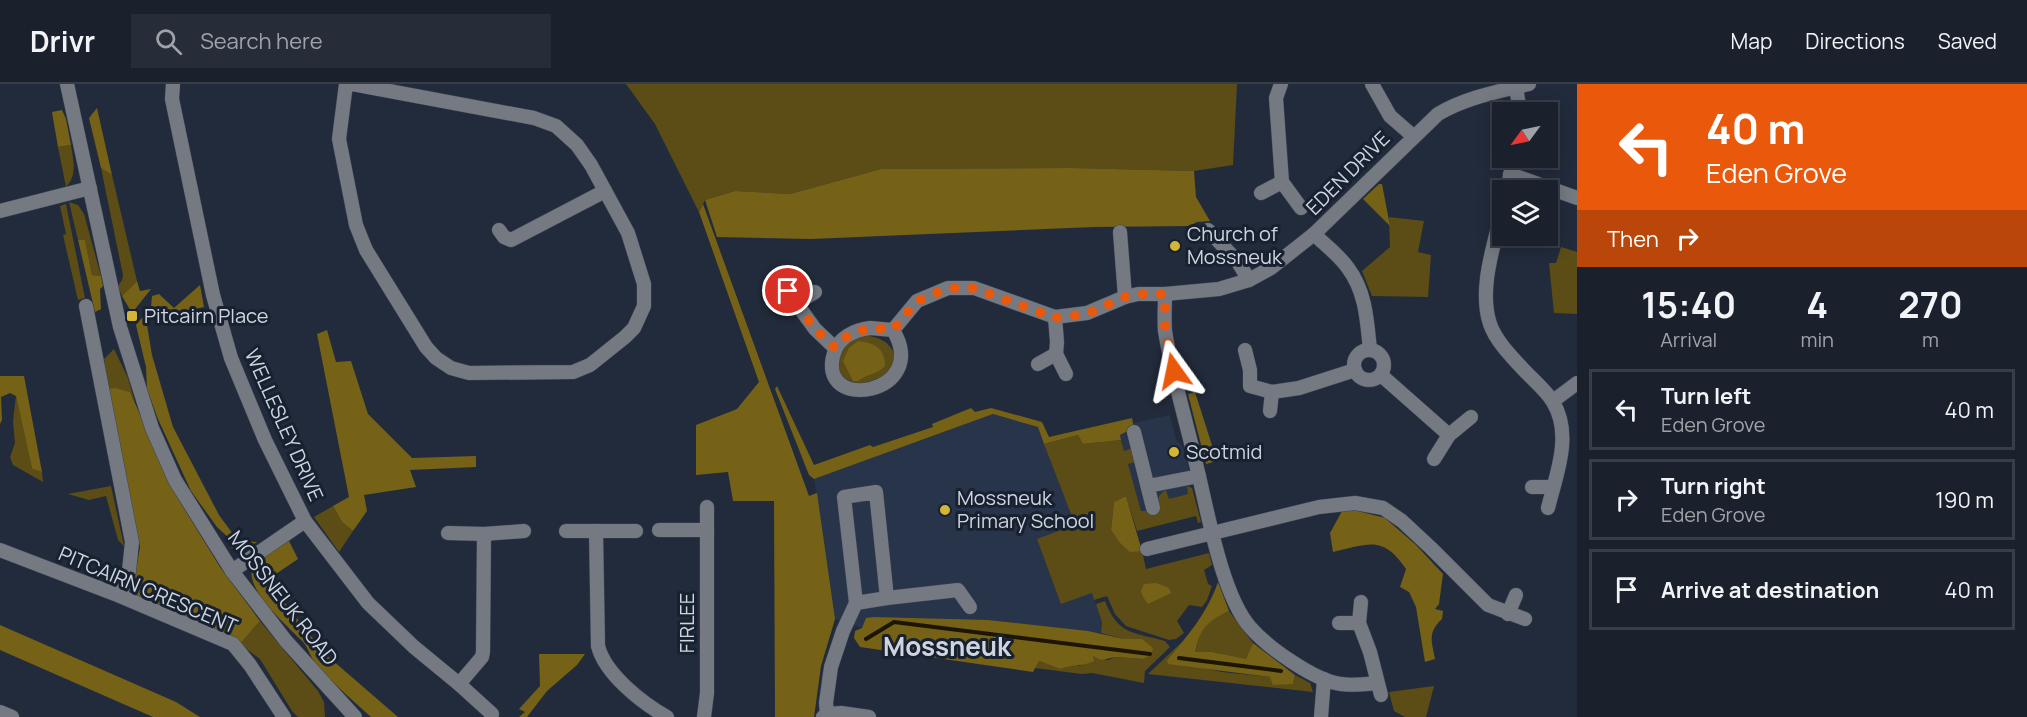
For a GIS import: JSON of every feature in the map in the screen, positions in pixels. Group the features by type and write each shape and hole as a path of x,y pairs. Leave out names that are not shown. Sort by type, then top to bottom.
{"street":[{"name":"MOSSNEUK ROAD","path":"67,84 120,327 153,428 175,480 232,571 286,641 349,715"},
{"name":"WELLESLEY DRIVE","path":"174,84 172,99 188,179 213,295 231,358 265,440 304,521 232,571"},
{"path":"346,84 339,139 356,225 366,250 414,330 436,358 451,368 469,373 573,372 590,365 634,328 644,306 644,284 628,233 577,145 556,126 534,118 352,84"},
{"path":"1281,84 1275,98 1282,182 1301,208"},
{"path":"1372,84 1390,116 1413,136"},
{"path":"1521,102 1523,86"},
{"name":"EDEN DRIVE","path":"1055,318 1087,314 1125,297 1138,294 1196,292 1219,289 1249,280 1271,268 1314,234 1438,114 1457,103 1481,95 1523,86"},
{"path":"1509,180 1512,168"},
{"path":"1510,174 1577,198"},
{"path":"1261,193 1282,182"},
{"path":"0,211 90,188"},
{"path":"499,230 504,237 511,240 605,191"},
{"path":"1208,230 1238,262 1249,280"},
{"path":"1120,232 1125,297"},
{"path":"1314,234 1347,266 1355,278 1366,311 1370,350"},
{"path":"1495,246 1486,290 1490,324 1509,354 1553,401 1559,417 1563,437 1561,457 1548,508"},
{"path":"781,282 815,329 835,348"},
{"path":"893,330 917,301 948,288 974,288 1055,318 1056,354 1066,374"},
{"path":"797,303 815,292"},
{"path":"1165,294 1165,329 1213,533 1233,599 1248,626 1280,653 1324,679 1338,684 1379,689 1370,652 1359,623 1361,602"},
{"path":"86,306 132,542 129,571 120,596"},
{"path":"862,329 893,330 901,349 900,364 896,373 887,382 863,390 853,390 837,380 832,371 832,359 835,348 848,336 862,329"},
{"path":"1245,350 1250,370 1250,386 1272,392 1299,388 1355,370"},
{"path":"1370,350 1377,352 1384,362 1382,375 1370,381 1364,379 1355,370 1356,358 1359,354 1370,350"},
{"path":"1038,364 1056,354"},
{"path":"1382,375 1449,435"},
{"path":"1553,401 1577,383"},
{"path":"1270,411 1272,392"},
{"path":"1434,459 1449,435 1471,417"},
{"path":"1134,432 1153,508"},
{"path":"1148,486 1199,476"},
{"path":"1532,488 1553,487"},
{"path":"869,717 841,713 825,715 831,668 843,631 856,603 844,497 876,492 887,598"},
{"path":"1147,549 1340,503 1364,503 1383,508 1402,521 1488,605 1524,619"},
{"name":"FIRLEE","path":"704,717 707,507"},
{"path":"304,521 368,603 414,647 492,714"},
{"path":"659,530 707,530"},
{"path":"448,533 484,534 524,531"},
{"path":"566,531 636,531"},
{"path":"596,531 598,646 601,657 607,667 622,682 656,711 667,717"},
{"path":"459,684 482,657 483,652 484,534"},
{"name":"PITCAIRN CRESCENT","path":"0,550 120,596 232,644 250,665 284,717"},
{"path":"856,603 958,590 970,607"},
{"path":"1508,614 1516,595"},
{"path":"1339,623 1359,623"},
{"path":"1321,717 1324,679"},
{"path":"0,712 12,717"}],"shaded area":[{"path":"626,84 1237,84 1233,165 1194,171 1072,168 881,169 790,194 735,191 705,200 699,212 655,124"},
{"path":"97,108 112,175 101,168 89,118"},
{"path":"62,110 71,145 58,147 52,112"},
{"path":"71,145 73,172 66,187 58,147"},
{"path":"101,168 112,175 137,281 122,296 118,286 123,275"},
{"path":"1072,168 1194,171 1196,197 1210,221 1197,222 1189,226 1094,227 811,239 717,237 705,200 735,191 790,194 881,169"},
{"path":"1379,184 1382,184 1390,226 1363,199"},
{"path":"69,202 78,205 84,214 101,276 92,275 85,241 78,240"},
{"path":"66,204 85,298 78,300 63,235 66,234 60,206"},
{"path":"703,204 809,496 817,493 835,619 821,666 814,717 775,717 774,501 733,501 728,472 696,475 696,425 737,409 759,382 699,212"},
{"path":"1389,217 1424,221 1418,252 1431,255 1428,297 1372,296 1362,271 1390,247"},
{"path":"78,240 85,240 92,275 101,276 103,286 100,289 101,309 95,312"},
{"path":"1561,247 1577,252 1577,314 1554,313 1549,263 1556,263"},
{"path":"137,281 140,291 151,289 132,313 122,296"},
{"path":"200,285 204,307 146,319 152,355 173,427 219,515 238,541 257,542 241,550 230,547 230,539 217,527 191,491 147,389 146,367 136,325 151,307 152,296 159,294 174,308"},
{"path":"327,330 336,362 351,361 368,414 412,458 476,456 476,467 410,470 416,487 364,495 367,511 353,531 342,522 333,506 349,497 317,334"},
{"path":"863,335 875,337 888,345 896,360 886,376 858,385 840,376 836,358 846,343"},
{"path":"858,341 878,348 885,360 885,366 858,381 853,381 843,361 849,348"},
{"path":"114,349 128,378 135,403 130,392 108,389 104,359"},
{"path":"0,376 24,376 42,472 32,469 16,396 10,393 1,397 2,420 0,424"},
{"path":"777,386 814,465 870,445 873,447 933,427 932,424 971,408 975,412 991,408 1042,422 1049,437 1132,418 1134,428 1120,435 1121,440 1083,444 1078,435 1044,444 1038,427 993,414 814,479 809,475 775,389"},
{"path":"115,388 130,392 177,497 220,567 260,621 240,644 139,599 133,588 140,547 108,389"},
{"path":"1195,392 1217,461 1206,464 1188,394"},
{"path":"16,396 32,469 42,472 43,482 13,465 10,457 15,443 13,421"},
{"name":"Mossneuk Primary School","path":"993,414 1038,427 1076,527 1071,529 1102,622 1101,633 988,620 862,628 835,619 814,479"},
{"path":"1170,415 1176,440 1183,447 1189,470 1184,474 1189,494 1169,499 1166,490 1161,510 1141,511 1128,464 1132,449 1124,451 1120,435 1132,430 1134,423"},
{"path":"1078,435 1083,444 1121,440 1124,451 1133,448 1136,462 1128,464 1141,511 1160,511 1158,499 1166,490 1169,499 1188,494 1187,486 1192,488 1201,522 1198,523 1196,516 1137,531 1126,496 1114,502 1111,530 1119,542 1142,551 1146,569 1209,553 1212,565 1204,570 1208,584 1212,586 1207,600 1202,607 1189,605 1177,621 1184,633 1176,639 1169,640 1126,626 1115,614 1107,596 1094,600 1092,593 1061,604 1037,539 1069,527 1071,529 1076,527 1044,444"},
{"path":"111,486 124,546 118,540 106,496 89,500 68,494"},
{"path":"1126,496 1142,551 1130,552 1111,530 1114,502"},
{"path":"333,506 342,522 353,531 339,552 314,517"},
{"path":"1354,510 1385,518 1416,545 1443,574 1439,604 1435,609 1443,611 1442,619 1432,633 1435,659 1425,662 1416,607 1409,592 1400,587 1406,569 1398,558 1390,551 1374,545 1333,552 1330,533 1342,511"},
{"path":"289,541 298,559 267,580 324,653 398,717 371,717 317,666 303,642 260,595 251,574 253,564"},
{"path":"1218,582 1229,611 1206,626 1195,652 1212,652 1246,659 1253,643 1295,675 1293,684 1273,685 1270,677 1168,664 1167,660 1203,614"},
{"path":"1156,583 1169,588 1171,593 1148,604 1141,591 1144,584"},
{"path":"1105,601 1115,620 1121,626 1135,633 1165,641 1170,647 1145,671 1144,683 1092,673 1082,674 1035,668 1039,661 1060,669 1070,665 1080,666 1092,655 1108,660 1116,657 1143,659 1142,639 1124,639 1101,633 1102,622 1096,604"},
{"path":"1229,611 1253,643 1246,660 1212,652 1195,652 1206,626"},
{"path":"866,618 988,620 1088,631 1124,639 1142,639 1153,648 1151,655 1143,659 1116,657 1101,660 1093,656 1094,661 1090,663 1060,669 1039,661 1033,672 860,647 854,638 855,631 862,628"},
{"path":"260,621 318,691 324,702 325,717 298,717 260,659 240,644"},
{"path":"0,625 176,702 200,717 153,717 0,650"},
{"path":"1183,641 1167,660 1222,672 1271,677 1293,684 1295,675 1310,683 1313,692 1148,674"},
{"path":"539,654 585,654 577,665 547,691 527,717 519,717 525,712 519,709 540,686"},
{"path":"1434,686 1426,717 1405,717 1394,711 1389,692"}],"waterway":[{"path":"866,639 894,622 1150,654"},
{"path":"1179,658 1281,671"}],"place":[{"name":"Church of Mossneuk","path":"1175,246"},
{"name":"Pitcairn Place","path":"132,316"},
{"name":"Scotmid","path":"1174,452"},
{"name":"Mossneuk Primary School","path":"945,510"}],"district":[{"name":"Mossneuk","path":"947,647"}],"route":[{"path":"788,291 815,329 835,348 854,331 870,328 893,330 917,301 948,288 974,288 1055,318 1087,314 1107,304 1138,294 1165,294 1165,329 1174,371"}]}
